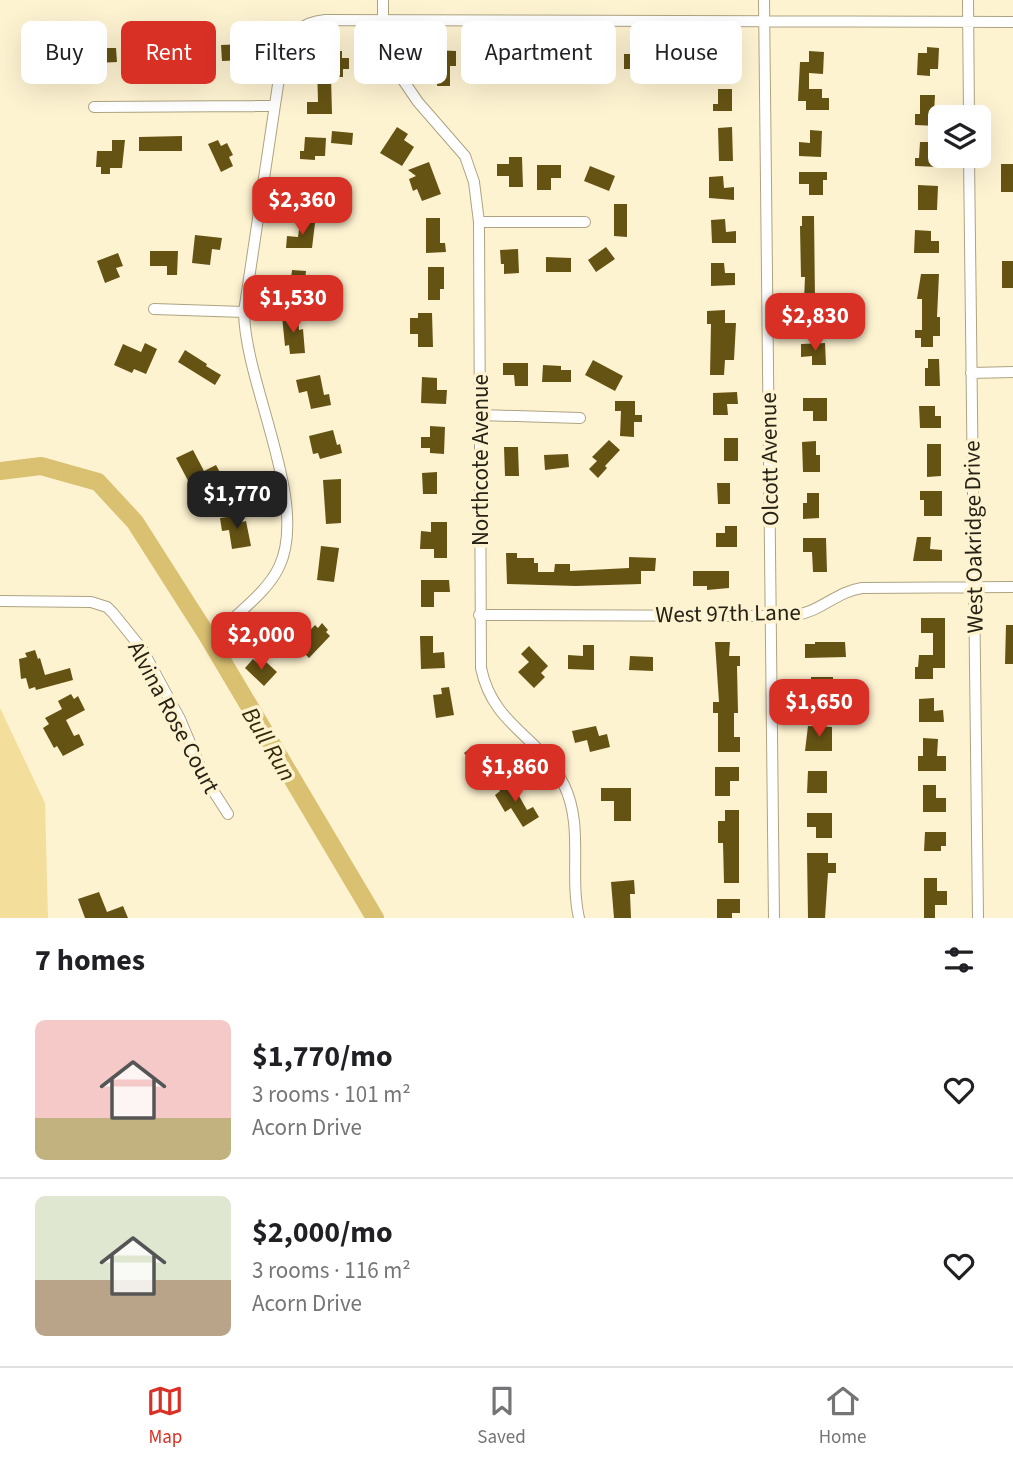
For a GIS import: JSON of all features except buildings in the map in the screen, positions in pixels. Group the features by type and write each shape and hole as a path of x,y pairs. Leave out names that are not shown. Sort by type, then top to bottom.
{"street":[{"name":"Northcote Avenue","path":"383,0 383,20 390,61 418,102 466,156 474,182 479,222 481,668 489,694 503,716 553,767 564,783 575,822 575,891 579,918"},
{"name":"Olcott Avenue","path":"764,0 774,918"},
{"path":"968,0 969,105"},
{"path":"222,629 275,574 284,555 289,533 285,492 249,347 244,312 284,49 296,31 317,20 1013,22"},
{"path":"94,107 274,106"},
{"name":"West Oakridge Drive","path":"970,168 978,918"},
{"path":"479,222 585,222"},
{"path":"154,309 244,312"},
{"path":"971,373 1013,372"},
{"path":"481,415 580,418"},
{"name":"West 97th Lane","path":"479,615 771,616 808,613 845,592 862,588 1013,587"},
{"name":"Alvina Rose Court","path":"0,601 91,602 113,612 146,655 180,719 205,778 228,814"}],"shaded area":[{"path":"0,708 45,803 48,918 0,918"}],"waterway":[{"name":"Bull Run","path":"0,471 41,466 98,482 135,522 207,635 375,918"}]}
